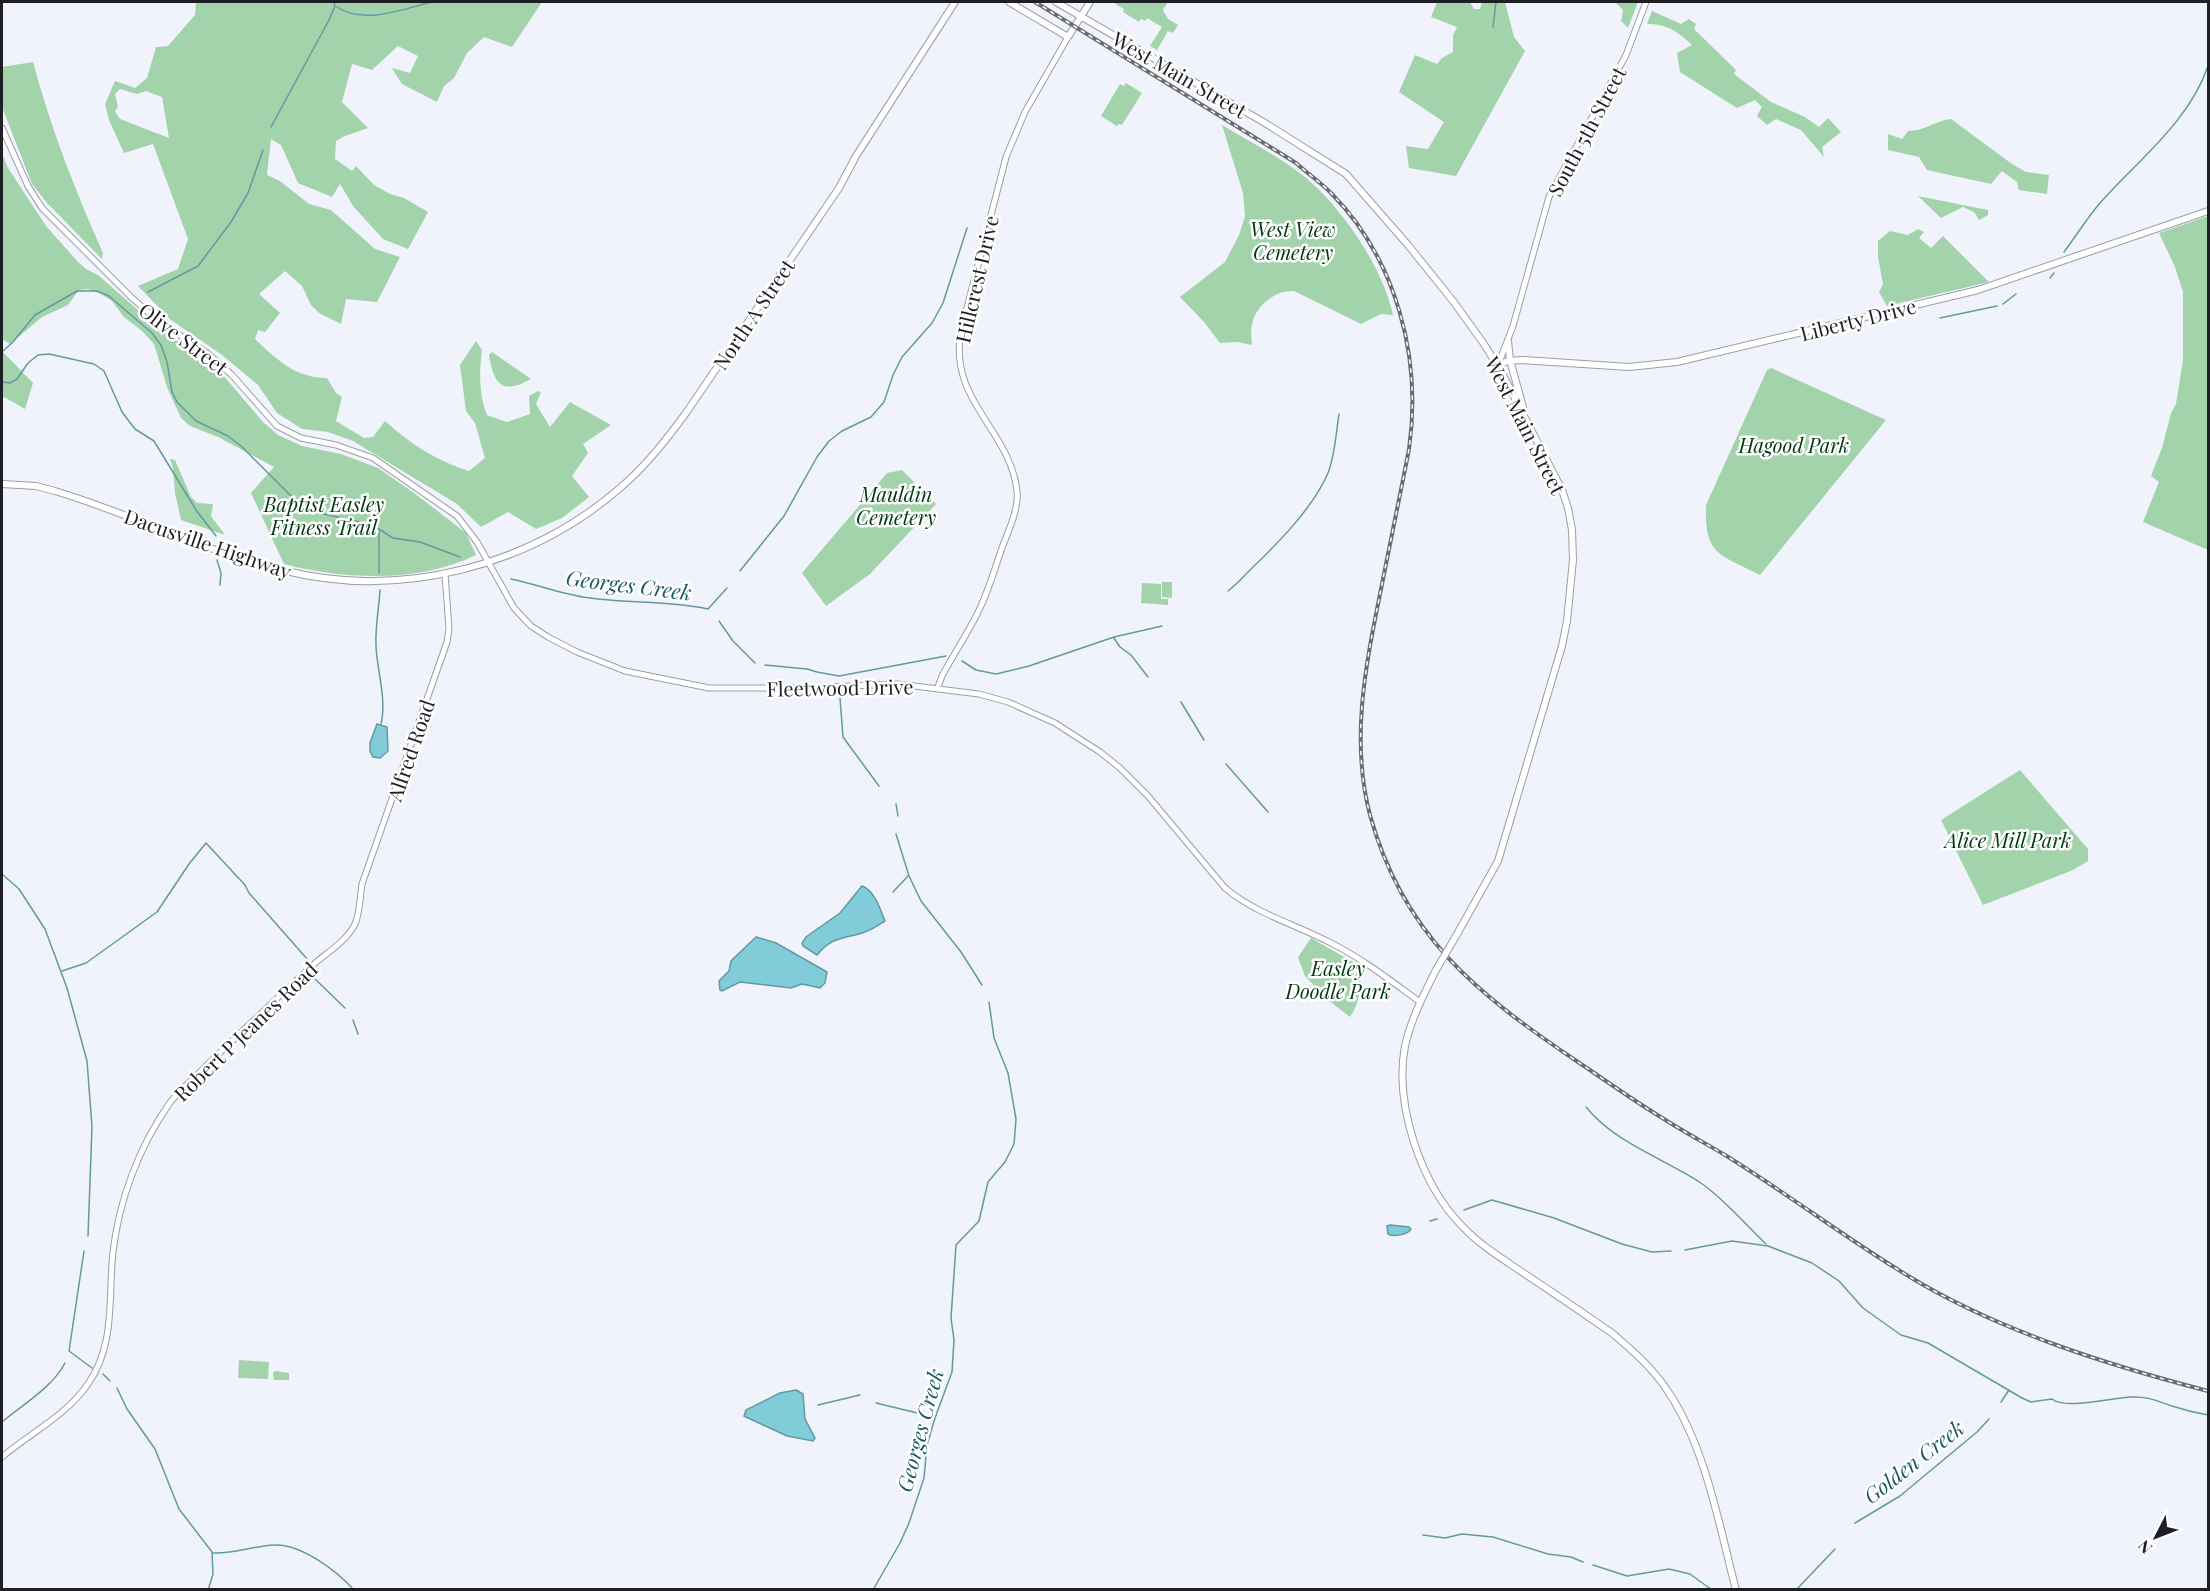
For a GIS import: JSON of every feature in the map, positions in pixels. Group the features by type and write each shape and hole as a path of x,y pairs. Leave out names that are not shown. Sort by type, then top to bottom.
{"main road":[{"name":"North A Street","path":"489,562 531,545 577,521 622,486 661,446 686,413 838,188 856,156 955,2"},
{"path":"1009,2 1068,37 1090,2"},
{"name":"West Main Street","path":"1056,2 1265,123 1346,174 1453,301 1498,365 1562,490 1572,530 1573,560 1562,646 1498,861 1420,1002 1405,1045 1404,1093 1414,1145 1431,1184 1449,1212 1480,1243 1612,1333 1646,1364 1664,1385 1683,1417 1696,1448 1736,1590"},
{"name":"Liberty Drive","path":"1498,365 1510,360 1629,367 1677,362 1978,290 2208,211"},
{"path":"1508,341 1510,360 1528,422"},
{"name":"Dacusville Highway","path":"2,484 36,486 80,498 248,560 301,575 338,580 409,580 445,574 489,562"}],"street":[{"name":"South 5th Street","path":"1498,365 1508,341 1550,197 1626,55 1646,2"},
{"name":"Hillcrest Drive","path":"939,687 942,676 981,608 1011,526 1017,494 1011,468 1003,448 966,388 959,344 961,331 1006,158 1025,112 1068,37"},
{"name":"Olive Street","path":"2,128 28,186 42,207 131,297 158,321 207,353 232,375 277,426 301,438 336,445 373,458 457,516 489,562"},
{"name":"Fleetwood Drive","path":"489,562 514,608 531,626 577,652 625,671 709,687 801,688 877,683 939,687 1008,702 1038,715 1079,738 1135,782 1218,880 1237,898 1257,910 1321,938 1353,955 1420,1002"},
{"name":"Alfred Road","path":"356,923 362,884 447,642 449,630 445,574"},
{"name":"Robert P Jeanes Road","path":"2,1457 71,1404 87,1386 97,1368 106,1341 111,1314 113,1255 119,1217 142,1150 170,1102 268,1005 337,944 356,923"}],"green space":[{"path":"196,2 542,2 512,47 484,37 467,53 454,78 444,86 437,102 402,84 392,68 410,73 418,56 398,46 372,70 352,64 342,102 368,128 336,141 335,159 352,171 356,166 374,185 428,212 408,249 383,239 353,206 340,184 332,197 298,183 281,145 271,139 267,175 280,181 309,204 331,210 375,249 400,257 377,302 346,299 341,324 319,313 311,305 302,286 285,271 259,294 280,313 265,332 258,330 255,339 279,361 296,371 327,378 336,393 342,397 336,421 364,438 373,437 385,421 424,451 469,471 485,458 475,423 466,411 460,365 476,341 482,350 480,383 487,415 507,422 530,414 529,396 538,391 541,392 536,404 550,427 570,402 611,425 583,444 588,453 572,476 589,497 562,518 536,529 508,512 481,527 457,504 353,441 328,432 302,429 277,413 258,385 222,355 171,320 138,286 178,269 188,239 153,144 124,153 109,120 105,104 115,81 135,88 147,78 156,47 168,46 195,15","holes":["120,89 137,94 146,91 162,97 169,138 120,119 115,111 118,107 115,94"]},
{"path":"1116,2 1168,2 1163,10 1168,19 1178,25 1173,33 1168,31 1157,50 1150,46 1162,27 1147,18 1139,22 1123,12 1124,9 1115,4"},
{"path":"1437,2 1470,2 1474,9 1480,9 1482,2 1505,2 1514,37 1525,51 1456,176 1409,168 1406,146 1428,149 1444,122 1399,92 1415,55 1437,64 1453,52 1453,35 1457,27 1431,17"},
{"path":"1615,2 1638,2 1628,28 1621,21 1623,10"},
{"path":"1652,11 1681,24 1689,19 1696,24 1694,29 1736,70 1734,74 1771,102 1805,117 1819,127 1828,118 1841,132 1822,147 1824,157 1801,130 1776,119 1767,125 1757,116 1762,107 1755,100 1737,108 1680,72 1677,53 1692,45 1671,29 1647,24"},
{"path":"33,62 64,159 103,253 102,259 47,203 32,184 2,107 2,67"},
{"path":"1126,83 1142,93 1122,125 1117,126 1101,116 1120,84 1124,86"},
{"path":"1951,119 2026,172 2049,175 2047,194 2019,190 2017,182 2002,171 1991,184 1927,170 1919,157 1888,150 1888,134 1902,139 1908,131"},
{"name":"West View Cemetery","path":"1222,125 1292,167 1330,202 1345,219 1370,257 1388,296 1393,315 1381,314 1361,324 1294,291 1287,291 1267,300 1257,312 1251,327 1252,345 1238,342 1220,343 1180,297 1225,262 1239,235 1245,216 1243,193"},
{"name":"Baptist Easley Fitness Trail","path":"2,153 8,168 46,226 78,262 98,275 162,331 217,368 263,422 278,435 302,446 341,454 378,468 466,533 476,555 430,570 381,576 356,576 284,564 251,493 274,467 218,437 190,426 181,418 167,387 154,344 124,317 112,301 88,289 79,290 68,305 42,317 10,344 2,339"},
{"path":"1918,196 1988,210 1988,215 1979,220 1974,212 1963,207 1941,218"},
{"path":"2208,216 2208,550 2143,522 2159,482 2151,476 2176,404 2183,360 2183,292 2175,267 2159,233"},
{"path":"1918,229 1924,232 1919,238 1931,248 1943,236 1989,282 1887,306 1879,292 1883,284 1878,257 1878,241 1890,231 1908,235"},
{"path":"2,351 33,383 25,409 2,398"},
{"path":"492,352 531,379 513,386 501,384 491,365 489,355"},
{"name":"Hagood Park","path":"1771,368 1886,420 1760,575 1717,551 1708,534 1706,505 1767,370"},
{"path":"170,459 175,460 191,497 197,503 213,504 211,516 225,535 181,520"},
{"name":"Mauldin Cemetery","path":"902,470 936,504 870,574 826,606 802,573 887,473"},
{"path":"1162,582 1172,582 1172,598 1162,597"},
{"path":"1142,583 1161,584 1161,599 1168,599 1168,605 1141,603"},
{"name":"Alice Mill Park","path":"2020,770 2088,849 2088,861 2073,870 1983,905 1941,820"},
{"name":"Easley Doodle Park","path":"1311,938 1360,966 1360,993 1350,1017 1328,1000 1305,976 1298,957"},
{"path":"239,1360 269,1362 268,1379 238,1378"},
{"path":"275,1371 289,1373 289,1380 274,1380"}],"water":[{"path":"377,724 387,727 388,751 380,758 373,757 370,751 370,743"},
{"path":"862,886 874,896 885,921 866,932 831,942 817,955 803,946 802,943 806,937 840,913"},
{"path":"756,937 776,943 827,972 825,983 820,988 802,984 791,988 740,982 720,990 719,981 729,971 731,961"},
{"path":"1387,1226 1411,1229 1404,1234 1391,1235 1388,1234"},
{"path":"796,1390 803,1394 805,1419 815,1438 813,1441 787,1436 744,1416 746,1410 780,1393"}],"waterway":[{"path":"271,127 329,20 335,6 334,2"},
{"path":"337,7 359,15 371,15 432,2"},
{"path":"1493,27 1496,2"},
{"path":"2064,252 2100,203 2175,123 2188,105 2208,66"},
{"path":"148,292 198,266 231,222 248,193 263,150"},
{"path":"740,571 784,516 817,457 829,441 842,431 871,417 884,402 902,357 932,323 943,303 967,228"},
{"path":"2050,278 2054,273"},
{"name":"Georges Creek","path":"2,352 35,315 77,291 97,291 109,296 152,333 161,345 167,362 172,392 177,402 196,421 228,436 241,446 300,505 310,511 360,522 379,529 393,538 420,542 460,557"},
{"path":"2003,304 2016,294"},
{"path":"1940,318 1997,306"},
{"path":"2,382 10,383 17,379 28,363 38,355 49,354 94,364 104,371 122,412 135,429 154,441 196,510 216,536"},
{"path":"1228,591 1283,536 1313,499 1328,473 1334,451 1339,414"},
{"path":"379,530 379,573"},
{"path":"217,560 221,573 220,585"},
{"name":"Georges Creek","path":"511,579 583,597 677,604 708,609 727,588"},
{"path":"380,590 376,639 383,705 381,724"},
{"name":"Georges Creek","path":"719,621 733,641 755,663"},
{"path":"962,661 976,670 996,674 1029,666 1114,637 1162,626"},
{"path":"1114,638 1148,677"},
{"path":"765,665 807,669 839,676 946,656"},
{"name":"Georges Creek","path":"840,698 843,737 879,786"},
{"path":"1181,702 1204,740"},
{"path":"1226,764 1268,812"},
{"name":"Georges Creek","path":"896,804 898,816"},
{"name":"Georges Creek","path":"896,834 909,876 921,901 961,952 982,985"},
{"path":"62,971 86,963 157,912 206,843 308,960"},
{"path":"2,874 19,889 45,929 67,988 87,1061 92,1127 88,1236"},
{"path":"893,892 908,876"},
{"path":"315,979 345,1008"},
{"name":"Georges Creek","path":"873,1590 909,1523 924,1478 927,1445 952,1372 954,1340 951,1318 956,1245 979,1221 988,1182 1005,1162 1014,1144 1016,1119 1008,1073 994,1038 989,1002"},
{"path":"353,1020 358,1034"},
{"path":"1586,1107 1597,1119 1624,1140 1698,1181 1725,1203 1766,1244"},
{"path":"1464,1210 1492,1200 1554,1218 1622,1244 1652,1252 1671,1251"},
{"path":"1430,1221 1437,1219"},
{"path":"1685,1250 1732,1241 1768,1246 1812,1263 1839,1281 1863,1308 1901,1335 1928,1343 2031,1402 2052,1399 2058,1402 2078,1403 2142,1397 2208,1415"},
{"path":"84,1251 69,1351 92,1368"},
{"path":"2,1422 45,1388 65,1363"},
{"path":"103,1374 110,1381"},
{"path":"117,1388 127,1409 155,1449 179,1509 212,1552 213,1574 208,1590"},
{"name":"Golden Creek","path":"2001,1402 2009,1390"},
{"path":"818,1405 860,1395"},
{"path":"876,1403 934,1417"},
{"name":"Golden Creek","path":"1855,1523 1900,1496 1977,1432 1989,1419"},
{"path":"1423,1535 1445,1538 1462,1534 1493,1537 1583,1562"},
{"path":"213,1553 274,1545 284,1546 306,1553 338,1575 354,1590"},
{"name":"Golden Creek","path":"1796,1590 1835,1549"},
{"path":"1593,1565 1627,1576 1669,1569 1690,1574 1712,1590"}],"railway":[{"path":"1035,2 1296,163 1331,193 1354,220 1373,248 1388,279 1400,312 1407,346 1412,380 1412,415 1409,449 1366,673 1362,702 1361,758 1370,815 1384,857 1402,894 1423,928 1475,985 1539,1035 1653,1112 1725,1155 1910,1277 1980,1314 2017,1330 2093,1358 2208,1391"}]}
